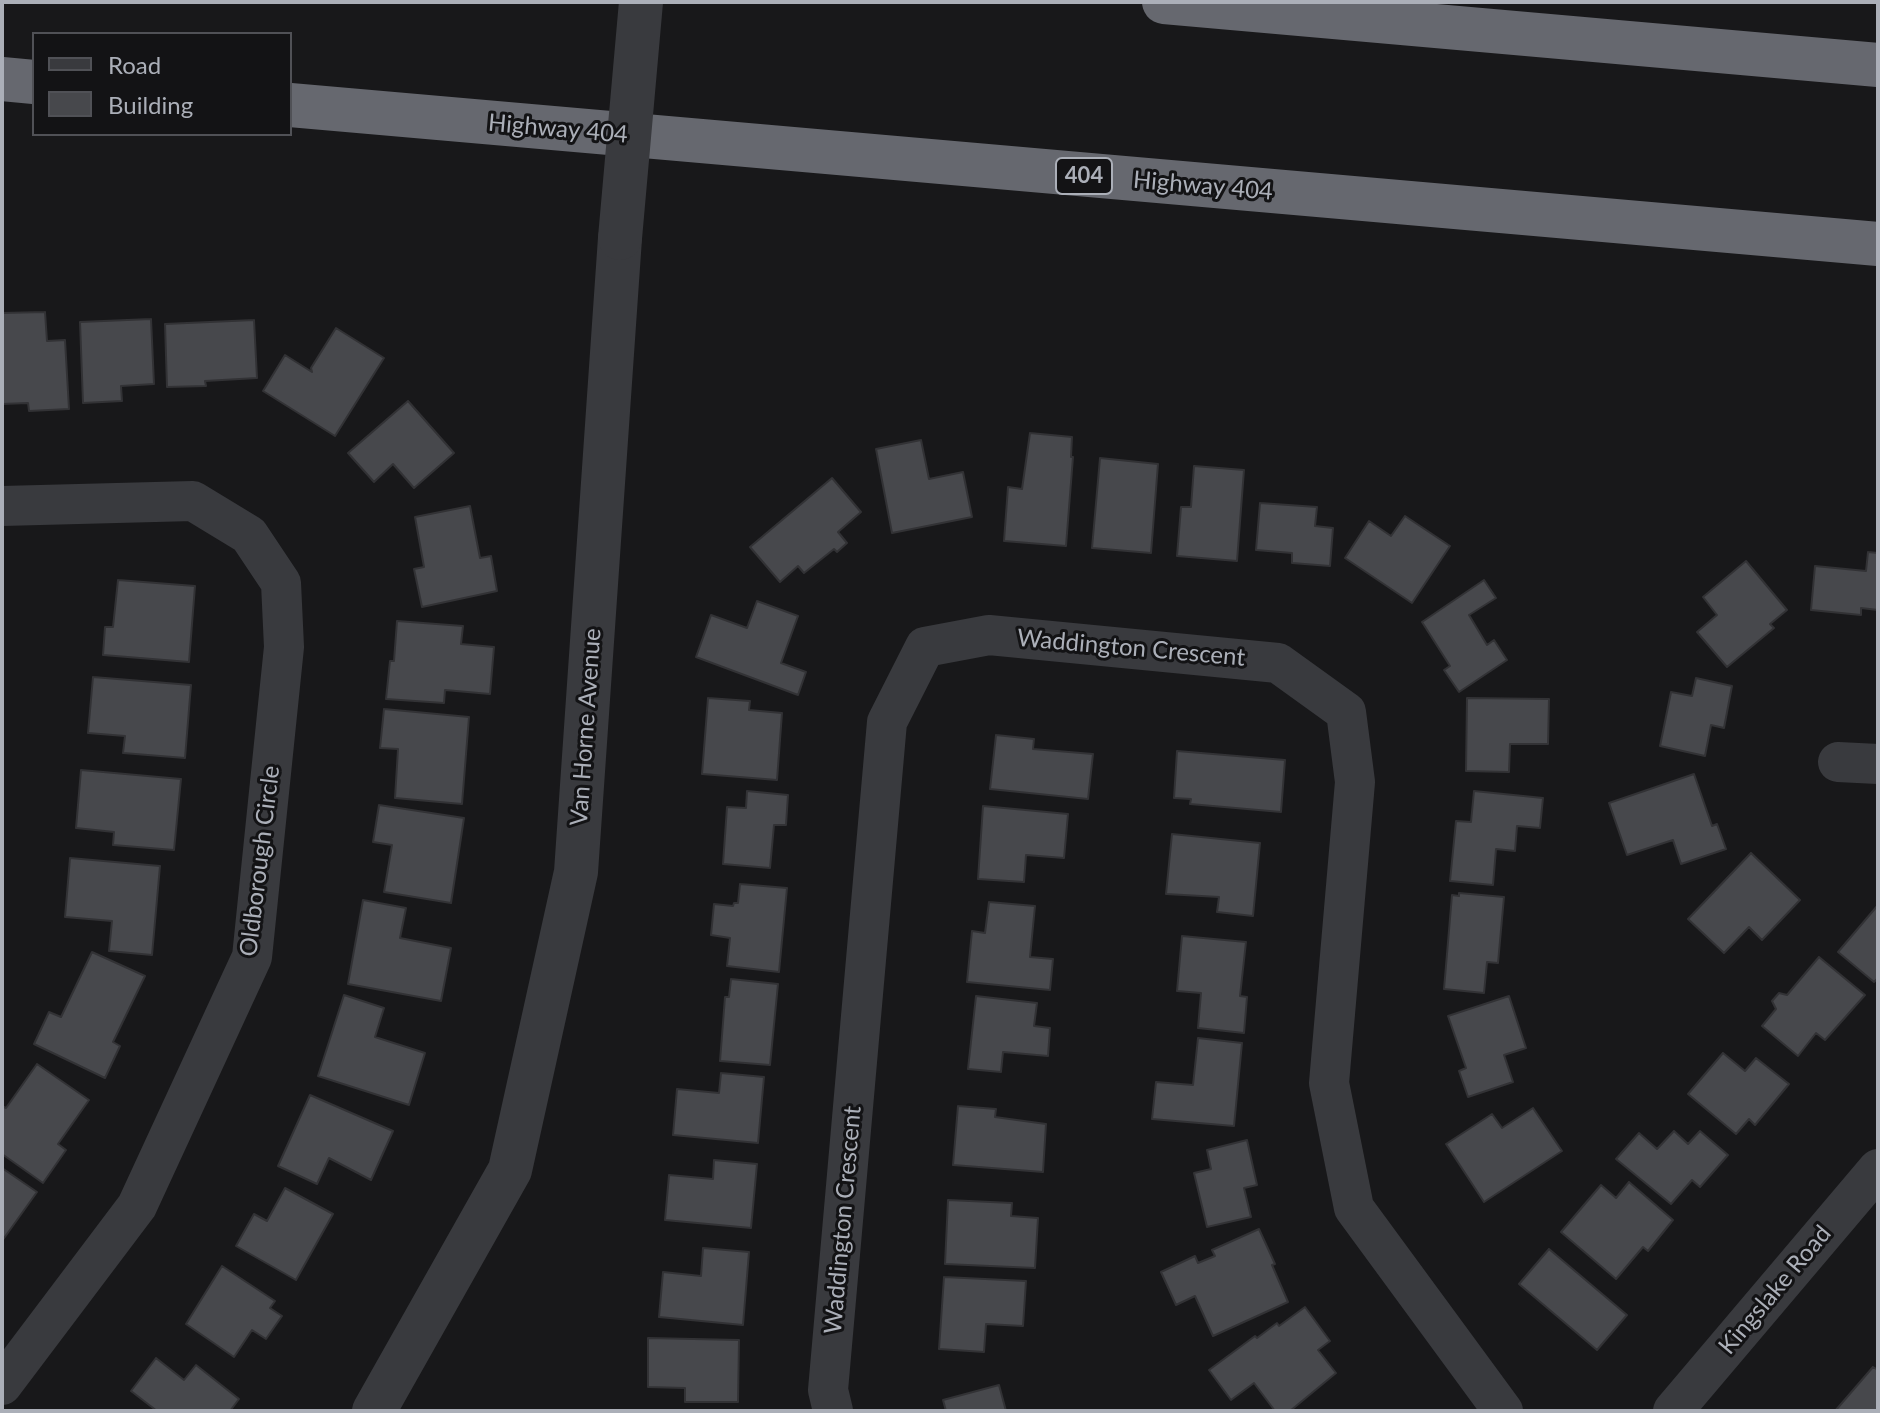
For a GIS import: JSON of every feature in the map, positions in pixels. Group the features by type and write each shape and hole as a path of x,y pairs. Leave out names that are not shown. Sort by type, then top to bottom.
{"highway":[{"path":"1164,2 1878,65"},
{"path":"2,79 32,82"},
{"name":"Highway 404","path":"292,105 1878,244"}],"street":[{"name":"Van Horne Avenue","path":"374,1411 510,1170 576,872 620,238 641,2"},
{"name":"Oldborough Circle","path":"2,506 193,501 249,535 281,583 284,647 252,957 137,1206 2,1385"},
{"name":"Waddington Crescent","path":"833,1411 828,1390 887,722 925,647 989,635 1278,663 1346,712 1355,782 1329,1083 1354,1208 1503,1411"},
{"path":"1838,762 1878,764"},
{"name":"Kingslake Road","path":"1673,1411 1878,1169"},
{"path":"2,1404 8,1411"}],"building":[{"path":"45,312 47,341 65,340 69,409 29,411 28,403 2,404 2,313"},
{"path":"151,319 154,384 121,386 122,401 83,403 80,322"},
{"path":"254,320 257,378 205,381 206,386 167,387 165,324"},
{"path":"336,328 384,358 335,436 263,391 285,355 312,372 311,368"},
{"path":"408,401 454,453 414,488 393,464 374,482 348,453"},
{"path":"1030,433 1072,437 1066,546 1004,541 1008,487 1022,489"},
{"path":"921,440 929,479 963,472 972,517 892,533 876,449"},
{"path":"1100,458 1158,464 1151,553 1092,548"},
{"path":"1194,466 1244,470 1237,561 1177,556 1181,507 1191,507"},
{"path":"832,478 861,512 838,532 847,543 837,552 834,549 804,573 798,566 780,582 750,547"},
{"path":"1260,503 1317,507 1315,526 1333,528 1330,566 1292,563 1292,553 1256,550"},
{"path":"470,506 480,558 491,556 497,591 422,607 414,569 424,567 415,517"},
{"path":"1405,516 1450,546 1412,603 1345,558 1369,521 1391,536"},
{"path":"1868,552 1878,553 1878,610 1861,608 1861,615 1811,610 1815,566 1866,571"},
{"path":"1746,561 1787,610 1770,624 1774,628 1727,667 1697,632 1717,615 1703,597"},
{"path":"118,580 195,586 189,662 103,655 105,627 113,627"},
{"path":"1484,580 1496,598 1469,615 1487,645 1494,640 1507,660 1459,692 1444,670 1450,666 1422,622"},
{"path":"757,601 798,616 781,663 806,672 798,695 696,657 711,615 747,628"},
{"path":"397,621 463,626 461,644 494,647 490,694 445,690 444,703 386,699 390,661 394,661"},
{"path":"93,677 191,685 185,758 123,753 125,736 88,733"},
{"path":"1696,678 1732,686 1724,728 1711,725 1705,756 1660,746 1671,692 1692,696"},
{"path":"708,698 750,701 749,710 782,713 777,780 702,774"},
{"path":"1467,698 1549,699 1548,744 1510,744 1509,772 1466,771"},
{"path":"384,709 469,717 462,804 395,798 398,749 380,748"},
{"path":"996,735 1034,739 1033,749 1093,754 1088,799 990,789"},
{"path":"1177,751 1285,760 1281,812 1190,804 1191,799 1174,798"},
{"path":"81,770 181,779 174,850 113,845 114,832 76,828"},
{"path":"1694,774 1712,826 1717,824 1726,849 1681,864 1673,840 1627,855 1609,803"},
{"path":"747,791 788,795 786,825 774,825 770,868 723,864 727,807 746,808"},
{"path":"1474,791 1543,798 1540,828 1517,826 1515,851 1496,849 1493,885 1450,881 1456,821 1471,822"},
{"path":"379,805 464,818 451,903 384,892 392,845 373,842"},
{"path":"983,806 1068,814 1064,858 1026,855 1024,882 978,879"},
{"path":"1172,834 1260,843 1253,916 1217,912 1219,897 1166,894"},
{"path":"1751,853 1800,900 1762,940 1749,927 1724,953 1688,919"},
{"path":"70,858 160,866 152,955 109,951 112,921 65,917"},
{"path":"740,884 787,888 779,972 727,966 730,938 711,935 714,904 733,906 738,903"},
{"path":"1459,893 1504,897 1498,963 1487,962 1484,993 1444,989 1452,895 1459,896"},
{"path":"363,900 406,908 400,938 451,948 441,1001 348,984"},
{"path":"989,902 1035,906 1030,957 1053,959 1050,990 967,982 972,931 985,933"},
{"path":"1878,905 1878,978 1874,982 1838,952"},
{"path":"1182,936 1246,942 1240,996 1247,997 1244,1033 1198,1028 1201,993 1177,991"},
{"path":"92,952 145,976 113,1042 120,1046 105,1078 34,1044 49,1012 61,1017"},
{"path":"1819,957 1865,995 1825,1040 1816,1033 1798,1056 1762,1026 1776,1009 1772,1001 1779,993 1787,995"},
{"path":"731,979 778,984 770,1065 720,1061 725,997 729,997"},
{"path":"344,995 384,1008 375,1037 425,1053 409,1105 318,1076"},
{"path":"976,996 1037,1003 1034,1026 1050,1028 1048,1056 1003,1052 1001,1072 968,1069"},
{"path":"1509,996 1526,1048 1504,1055 1513,1082 1468,1097 1459,1071 1466,1068 1448,1016"},
{"path":"1198,1038 1242,1043 1234,1126 1152,1119 1156,1082 1193,1085"},
{"path":"1723,1053 1745,1071 1756,1058 1789,1084 1755,1125 1749,1119 1736,1134 1688,1094"},
{"path":"37,1064 89,1100 58,1144 66,1150 43,1183 2,1154 2,1106 6,1108"},
{"path":"721,1073 764,1077 758,1143 673,1135 677,1089 719,1093"},
{"path":"310,1095 393,1131 371,1180 329,1158 317,1184 278,1166"},
{"path":"958,1106 996,1109 995,1117 1046,1124 1043,1172 953,1165"},
{"path":"1533,1108 1562,1151 1484,1202 1446,1144 1492,1114 1502,1128"},
{"path":"1674,1131 1688,1144 1700,1131 1728,1155 1700,1187 1692,1180 1671,1204 1616,1159 1639,1133 1657,1149"},
{"path":"1247,1140 1257,1185 1244,1188 1251,1217 1207,1227 1194,1173 1211,1169 1207,1150"},
{"path":"714,1160 757,1164 751,1228 665,1220 669,1175 713,1179"},
{"path":"2,1168 37,1192 2,1241"},
{"path":"1629,1182 1673,1220 1648,1251 1643,1247 1616,1279 1561,1232 1601,1185 1616,1198"},
{"path":"285,1188 333,1214 296,1280 236,1246 254,1214 267,1221"},
{"path":"948,1200 1012,1203 1011,1216 1038,1218 1035,1268 945,1264"},
{"path":"1259,1229 1288,1302 1213,1336 1195,1296 1176,1305 1161,1272 1195,1256 1198,1263 1215,1256 1212,1250"},
{"path":"703,1248 749,1252 743,1325 659,1317 663,1272 701,1276"},
{"path":"1549,1249 1627,1315 1597,1350 1519,1284"},
{"path":"222,1266 275,1301 270,1308 282,1316 266,1339 252,1330 234,1357 186,1324"},
{"path":"944,1277 1026,1281 1023,1326 986,1324 984,1352 939,1349"},
{"path":"1305,1307 1330,1341 1318,1350 1336,1373 1290,1411 1275,1411 1254,1383 1231,1400 1209,1370 1255,1336 1257,1338 1277,1323 1279,1326"},
{"path":"648,1338 739,1340 738,1402 685,1402 685,1388 648,1387"},
{"path":"156,1358 184,1380 196,1365 239,1399 230,1411 157,1411 131,1391"},
{"path":"1873,1367 1878,1370 1878,1411 1835,1411"},
{"path":"999,1385 1006,1411 946,1411 943,1400"}]}
